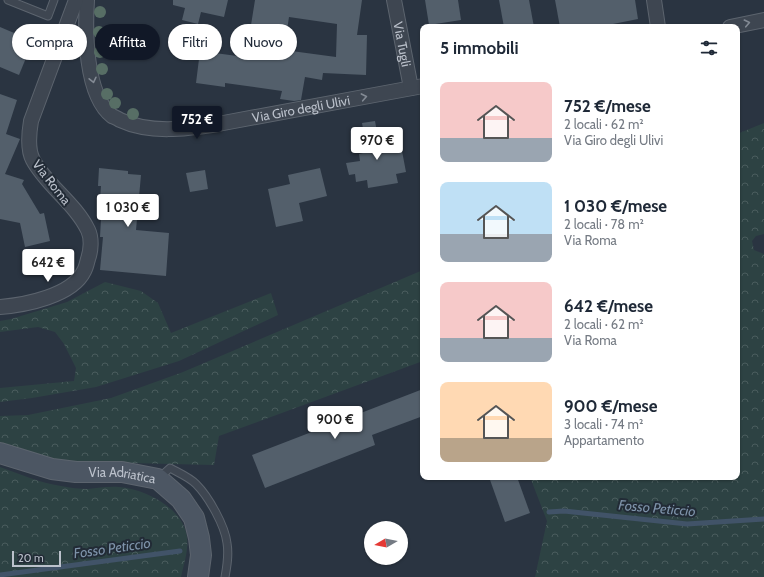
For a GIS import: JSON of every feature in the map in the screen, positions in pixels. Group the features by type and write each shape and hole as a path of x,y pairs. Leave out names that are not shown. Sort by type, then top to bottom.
{"main road":[{"name":"Via Adriatica","path":"0,453 52,469 76,472 122,472 158,479 181,499 194,518 202,555 198,577"}],"street":[{"name":"Via Roma","path":"0,307 16,306 45,299 70,287 84,272 91,251 88,231 76,213 32,159 29,139 31,121 76,0"},
{"name":"Via Giro degli Ulivi","path":"87,0 88,58 93,83 98,98 112,116 131,125 149,129 188,128 218,124 417,87"},
{"name":"Via Tugli","path":"394,0 417,87"},
{"path":"654,0 658,24"},
{"path":"740,25 764,20"}],"lane":[{"path":"8,0 48,16 54,0"},
{"path":"158,479 170,468 185,476 196,485 209,501 221,522 227,542 228,560 225,577"}],"green space":[{"path":"764,123 764,234 756,236 752,241 754,250 764,254 764,577 535,577 547,521 531,480 740,480 740,133"},
{"path":"420,271 420,362 219,436 214,465 129,463 67,465 0,445 0,416 28,415 111,398 183,372"},
{"path":"105,282 141,291 158,303 171,333 271,293 278,315 179,361 96,387 0,402 0,388 74,381 76,368 64,344 55,332 38,327 0,332 0,321 67,302"},
{"path":"0,467 53,485 82,489 111,487 129,488 159,500 176,514 186,532 187,549 181,577 0,577"}],"building":[{"path":"173,0 228,0 224,17 201,12 198,24 182,20 185,8 173,5"},
{"path":"255,0 362,0 357,35 367,35 366,75 323,73 322,80 305,77 301,100 294,101 280,99 282,91 225,83 225,87 196,83 199,60 222,60 222,54 230,55 230,60 297,60 297,52 336,57 337,24 289,17 288,24 251,24"},
{"path":"425,0 458,0 461,20 429,24"},
{"path":"499,0 529,0 533,24 503,24"},
{"path":"555,0 635,0 638,19 613,24 559,24"},
{"path":"0,27 12,32 12,60 25,60 19,75 0,67"},
{"path":"0,94 17,100 6,134 20,139 5,174 24,180 22,184 40,214 44,213 50,241 25,247 20,223 0,219"},
{"path":"375,121 380,148 389,146 391,153 402,151 406,172 396,174 398,183 368,188 367,180 356,182 355,174 349,175 346,163 360,161 359,154 367,152 362,123"},
{"path":"99,168 128,171 128,174 141,175 136,230 169,233 166,276 100,270 103,237 100,237 102,200 100,200 101,186 98,186"},
{"path":"320,168 327,196 299,203 303,221 276,227 268,189 290,184 288,175"},
{"path":"205,170 208,189 190,192 186,173"},
{"path":"420,390 420,417 372,435 375,445 265,488 252,455"},
{"path":"490,480 518,480 530,513 505,522"}],"waterway":[{"name":"Fosso Peticcio","path":"549,512 564,511 687,524 764,519"},
{"name":"Fosso Peticcio","path":"0,575 180,551"}]}
